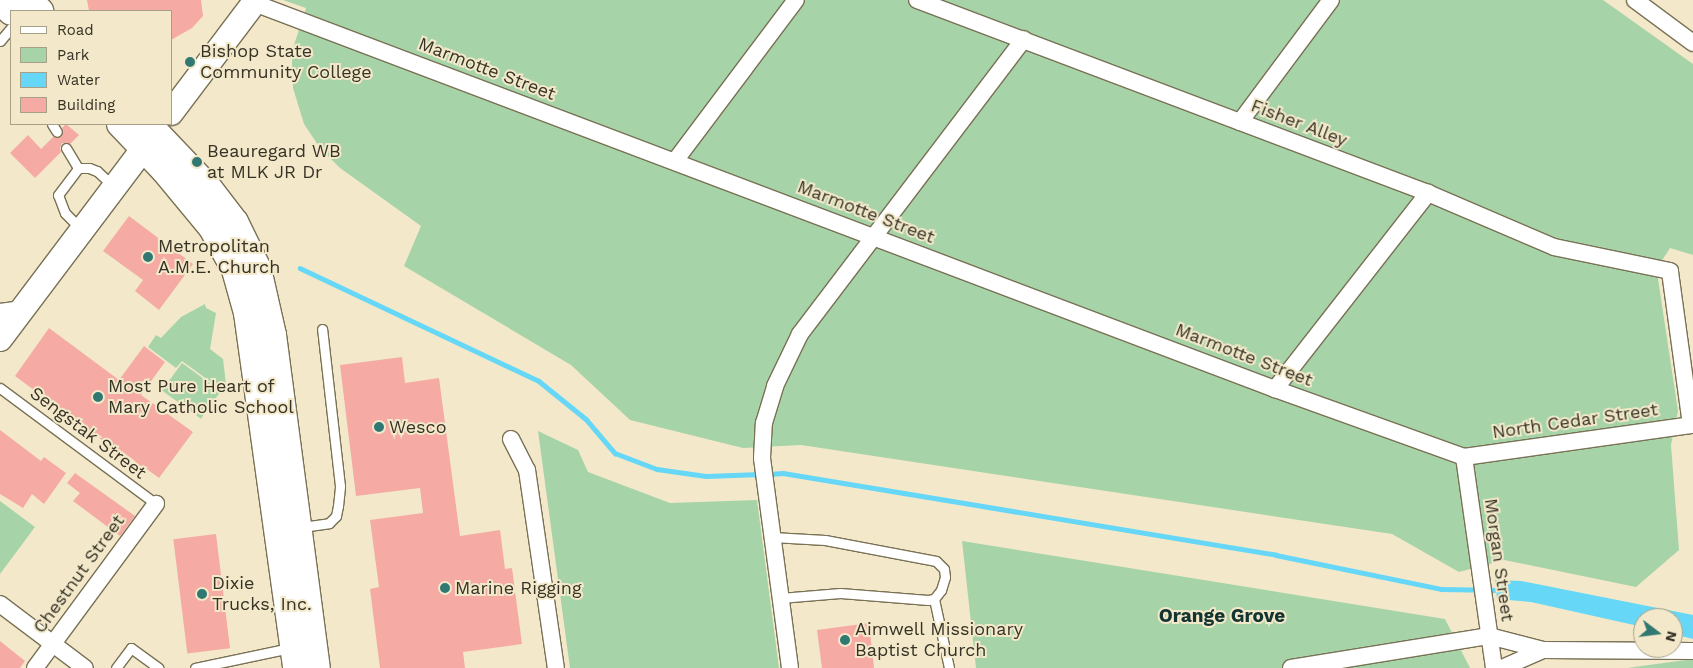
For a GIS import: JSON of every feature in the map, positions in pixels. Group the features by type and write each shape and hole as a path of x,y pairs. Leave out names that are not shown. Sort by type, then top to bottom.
{"main road":[{"path":"0,0 10,11"},
{"path":"29,0 39,10"},
{"path":"129,125 157,128 208,187 234,222 258,269 273,335 317,668"},
{"path":"157,128 235,270 249,322 294,658"}],"street":[{"path":"675,162 796,0"},
{"name":"Fisher Alley","path":"917,0 1428,193 1554,247 1670,270 1691,425"},
{"path":"1240,122 1331,0"},
{"path":"1635,0 1691,36"},
{"path":"172,109 255,1"},
{"name":"Marmotte Street","path":"255,1 1275,389 1464,457"},
{"path":"790,668 764,486 762,458 764,423 775,386 785,360 800,334 1024,39"},
{"path":"0,339 11,310 82,230 157,128"},
{"path":"1275,389 1428,193"},
{"name":"North Cedar Street","path":"1464,457 1691,425"},
{"path":"511,439 527,470 556,668"},
{"name":"Morgan Street","path":"1464,457 1494,668"},
{"name":"Chestnut Street","path":"35,668 156,504"},
{"path":"0,604 85,668"},
{"path":"1291,668 1489,636 1543,650 1693,651"},
{"path":"1502,668 1543,650"}],"lane":[{"path":"0,41 10,29"},
{"path":"53,125 57,132"},
{"path":"66,148 78,168"},
{"path":"78,168 89,168 97,171 114,188"},
{"path":"78,168 58,195 65,213 82,230"},
{"path":"299,527 330,523 336,516 338,506 340,486 322,329"},
{"name":"Sengstak Street","path":"0,388 156,504"},
{"path":"772,537 824,540 936,562 944,569 945,577 941,590 934,599 840,593 780,598"},
{"path":"934,599 949,668"},
{"path":"116,668 131,648 159,668"},
{"path":"195,668 294,658"}],"green space":[{"path":"283,0 1603,0 1693,64 1693,255 1670,248 1661,262 1658,279 1678,411 1671,445 1679,550 1636,587 1504,560 1459,572 1392,534 801,445 743,448 630,420 571,365 404,266 421,226 340,168 320,148 304,124 293,88 292,62 294,45 306,8"},
{"path":"205,304 206,308 216,313 210,349 223,359 226,384 222,390 182,361 176,368 148,347 156,335 161,338 181,317"},
{"path":"182,363 221,391 201,419 162,391"},
{"path":"538,431 578,450 588,472 670,503 757,500 779,668 570,668"},
{"path":"0,501 35,527 0,574"},
{"path":"962,541 1445,619 1470,668 976,668"},
{"path":"1693,659 1693,668 1627,668"}],"water":[{"path":"1495,580 1521,581 1658,608 1633,608 1633,625 1531,602 1497,599"},
{"path":"1683,613 1693,615 1693,639 1683,636"}],"building":[{"path":"87,0 201,0 203,16 192,28 172,39 172,10 89,10"},
{"path":"67,125 79,135 70,144 62,143 61,152 35,178 10,153 28,135 41,149 53,137 61,137 62,128"},
{"name":"Metropolitan A.M.E. Church","path":"129,216 193,264 159,310 135,291 143,280 103,251"},
{"path":"49,328 119,380 144,346 165,362 141,395 193,432 159,478 144,467 138,468 135,461 108,441 106,443 15,376"},
{"path":"402,357 405,383 439,378 460,536 500,530 505,569 512,568 522,644 463,652 465,668 380,668 370,589 379,587 370,520 423,513 420,488 356,496 340,365"},
{"path":"0,430 41,461 44,457 66,473 44,504 32,494 23,508 0,494"},
{"path":"75,473 135,516 120,536 73,501 80,493 67,483"},
{"name":"Dixie Trucks, Inc.","path":"216,534 230,648 187,653 173,539"},
{"name":"Aimwell Missionary Baptist Church","path":"869,623 874,668 822,668 817,630"},
{"path":"0,641 25,661 20,668 0,668"}],"waterway":[{"path":"300,268 539,381 586,419 615,453 657,469 706,476 761,474"},
{"path":"768,474 783,473 1276,555 1441,589 1500,590"}],"place":[{"name":"Bishop State Community College","path":"190,62"},
{"name":"Beauregard WB at MLK JR Dr","path":"197,162"},
{"name":"Metropolitan A.M.E. Church","path":"148,257"},
{"name":"Most Pure Heart of Mary Catholic School","path":"98,397"},
{"name":"Wesco","path":"379,427"},
{"name":"Marine Rigging","path":"445,588"},
{"name":"Dixie Trucks, Inc.","path":"202,594"},
{"name":"Aimwell Missionary Baptist Church","path":"845,640"}],"district":[{"name":"Orange Grove","path":"1222,616"}]}
